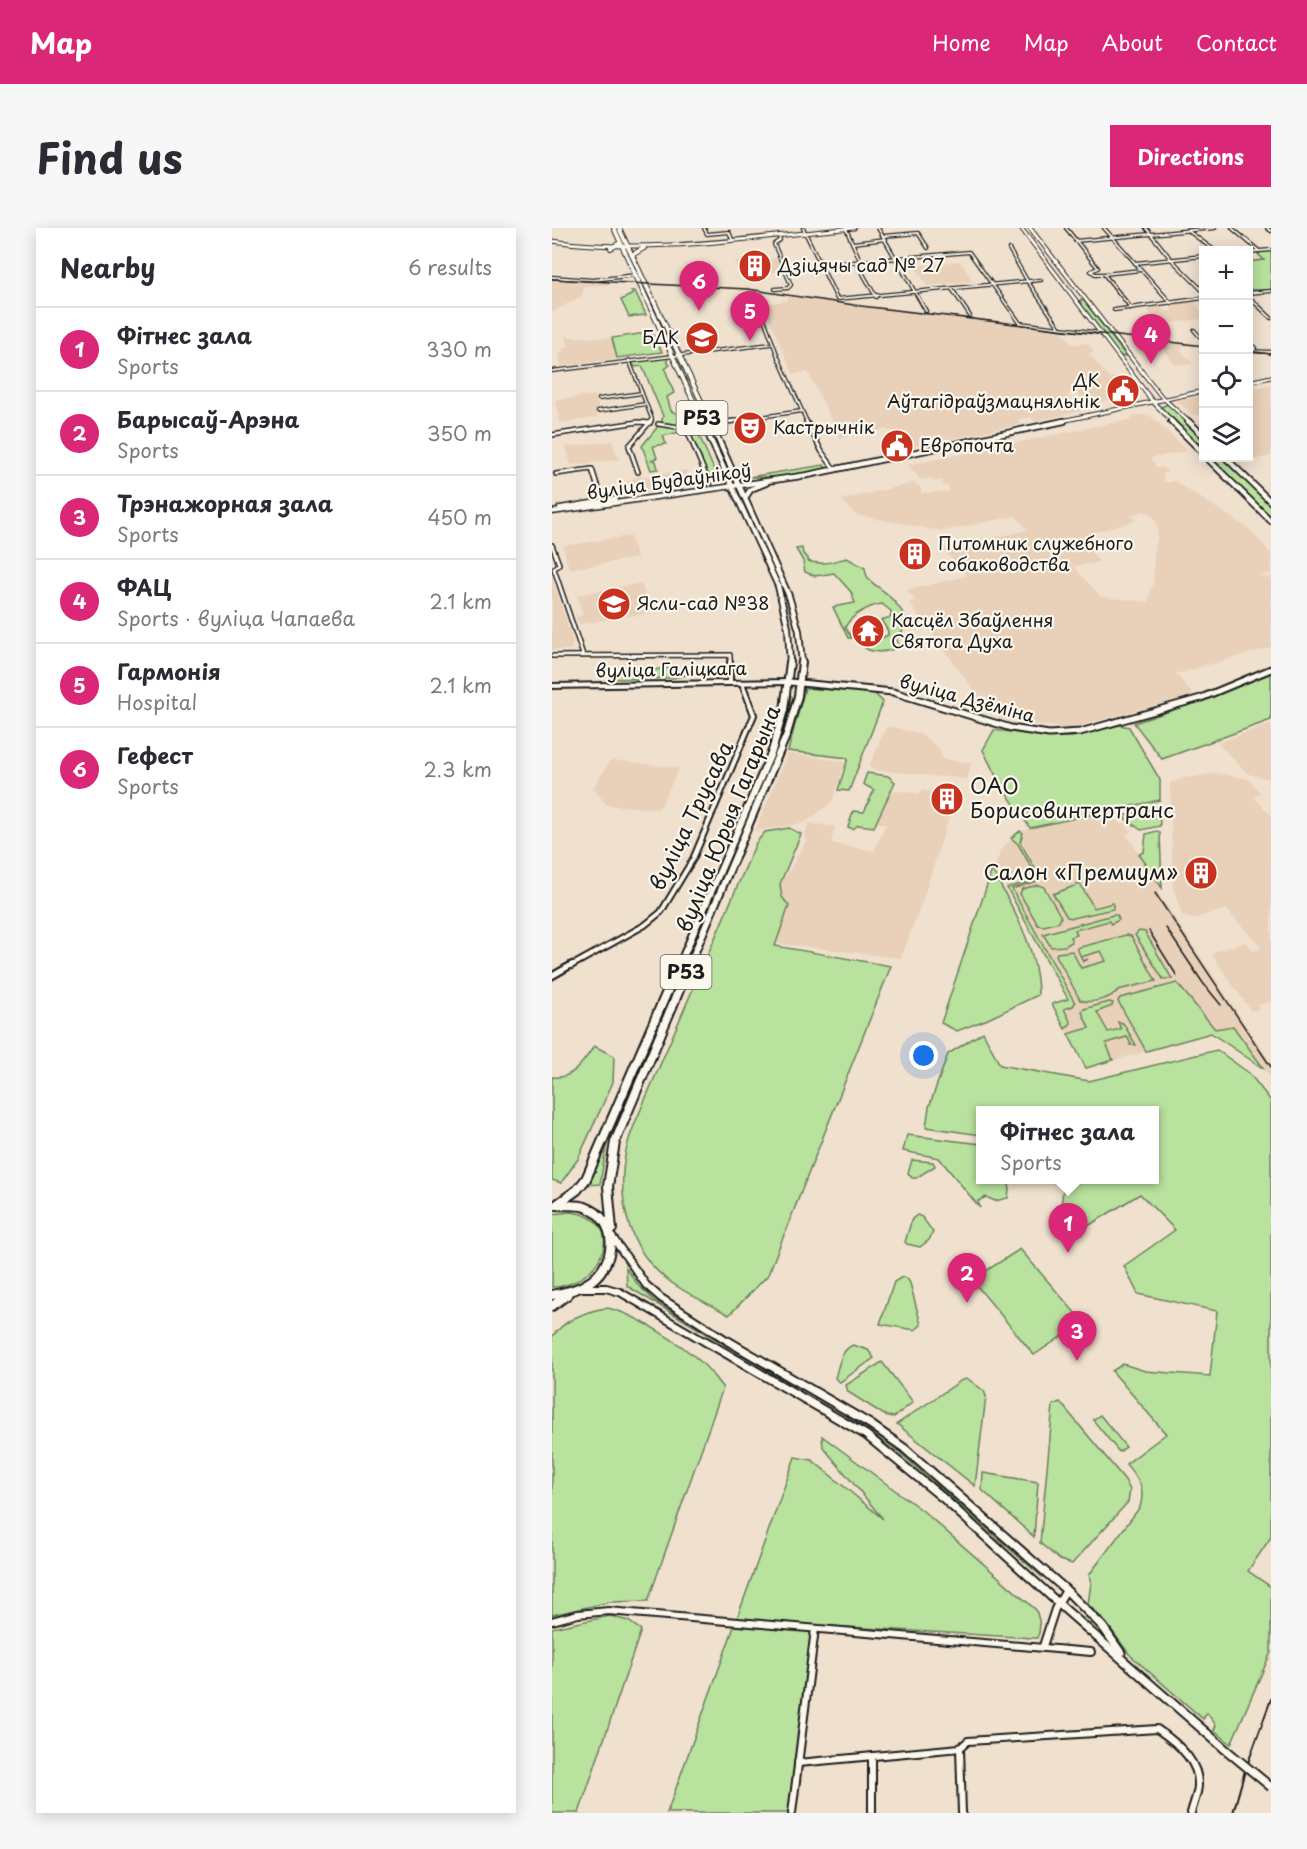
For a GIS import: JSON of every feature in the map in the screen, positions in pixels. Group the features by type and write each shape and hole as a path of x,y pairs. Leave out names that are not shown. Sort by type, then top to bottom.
{"main road":[{"name":"вуліца Юрыя Гагарына","path":"554,1206 578,1190 586,1179 772,752 787,706 790,682 791,643 782,600 769,565 614,228"},
{"name":"вуліца Юрыя Гагарына","path":"552,1306 602,1270 612,1250 608,1186 615,1142 783,744 800,682 802,653 794,613 782,579 680,354 619,228"},
{"path":"1021,228 1153,402 1199,450"},
{"path":"1030,228 1164,400 1199,432"},
{"path":"611,248 622,247"},
{"path":"1036,248 1044,247"},
{"path":"632,255 644,248"},
{"path":"1120,358 1130,357"},
{"path":"1253,381 1271,377"},
{"name":"вуліца Будаўнікоў","path":"739,483 766,483 790,479 1199,392"},
{"path":"1211,462 1271,521"},
{"path":"1230,462 1271,502"},
{"name":"вуліца Будаўнікоў","path":"731,484 790,479"},
{"path":"745,498 751,489 766,483"},
{"name":"вуліца Дзёміна","path":"790,682 893,692 1019,730 1068,734 1177,706 1271,669"},
{"name":"вуліца Юрыя Гагарына","path":"554,1206 571,1204 585,1206 603,1217 612,1234"},
{"path":"552,1295 576,1290"}],"street":[{"path":"704,228 706,233 729,232 732,239"},
{"path":"804,228 837,299 1041,280"},
{"path":"629,249 854,228"},
{"path":"879,228 926,311"},
{"path":"1066,228 1098,268 1091,271 1095,274 1141,270"},
{"path":"1104,228 1171,303"},
{"path":"1146,228 1171,259 1199,288"},
{"path":"1075,242 1215,228"},
{"path":"1232,228 1259,251"},
{"path":"1268,228 1271,231"},
{"path":"846,229 860,260 857,263 876,297"},
{"path":"1187,229 1209,246"},
{"path":"884,236 918,233 928,248"},
{"path":"775,289 791,286 774,244 780,240 779,235"},
{"path":"552,242 629,249 732,239"},
{"path":"853,243 886,240"},
{"path":"552,242 611,248"},
{"path":"1009,249 1028,282 1060,328"},
{"path":"1253,252 1271,250"},
{"path":"784,268 969,252 1020,323 1101,333"},
{"path":"1135,263 1199,256"},
{"path":"1104,274 1131,308"},
{"path":"552,277 593,280 636,275"},
{"path":"952,290 970,316"},
{"path":"1253,292 1271,291"},
{"path":"755,294 771,344 820,449 835,470"},
{"path":"1253,297 1271,318"},
{"path":"1114,310 1199,299"},
{"path":"1194,330 1199,336"},
{"path":"552,371 771,344"},
{"path":"1253,351 1271,352"},
{"path":"629,360 652,419 651,423 629,446 638,472"},
{"path":"598,399 642,393"},
{"path":"598,411 646,404"},
{"path":"726,422 802,411"},
{"path":"552,435 638,422 651,423"},
{"path":"658,424 686,428 706,426"},
{"path":"686,428 710,485"},
{"path":"556,474 592,469 603,503"},
{"name":"вуліца Будаўнікоў","path":"658,495 710,485 731,484"},
{"name":"вуліца Будаўнікоў","path":"552,511 731,484"},
{"path":"552,545 559,564 554,568 583,655"},
{"path":"552,656 730,655 730,683"},
{"name":"вуліца Галіцкага","path":"552,686 790,682"},
{"name":"вуліца Трусава","path":"552,976 645,925 662,912 693,859 749,730 755,710 752,702 742,690 742,683"},
{"path":"612,1234 646,1285 661,1298 712,1332 887,1436 953,1490 1066,1590 1103,1627 1125,1660"},
{"path":"576,1290 606,1288 620,1292 866,1436 951,1505 1056,1601 1271,1787"},
{"path":"1043,1646 1056,1609 1056,1601 1066,1590"},
{"path":"552,1621 578,1614 608,1611 1043,1646 1091,1652"},
{"path":"792,1813 815,1629"},
{"path":"798,1763 960,1748 968,1741 1157,1729 1167,1736 1194,1766 1198,1783 1191,1813"},
{"path":"960,1748 962,1813"},
{"path":"872,1756 872,1813"}],"shaded area":[{"path":"776,258 783,271 740,274 735,261"},
{"path":"960,261 973,281 927,286 915,266"},
{"path":"552,280 608,282 608,285 584,286 582,296 552,312"},
{"path":"789,297 1062,331 1073,345 1088,343 1094,352 1088,353 1109,378 1126,379 1131,388 1126,388 1128,392 1125,396 1090,404 1077,393 1065,395 1082,411 1035,421 1031,417 1020,419 1018,420 1021,424 911,447 897,433 885,429 840,438 839,429 836,429 809,374 807,372 793,374 763,304 786,301"},
{"path":"1193,301 1199,308 1199,319 1159,324 1147,308 1160,306 1165,311 1172,311 1170,304"},
{"path":"566,337 611,338 617,359 561,366 559,354 563,353 563,348 569,347"},
{"path":"1160,344 1183,345 1181,351 1193,364 1175,365"},
{"path":"1271,385 1271,456 1253,460 1253,408 1253,389"},
{"path":"594,395 600,411 596,412 598,417 560,423 555,400"},
{"path":"1199,396 1199,414 1192,415 1177,401"},
{"path":"1132,416 1151,416 1188,451 1150,458 1157,468 1163,467 1168,472 1163,474 1164,483 1174,481 1249,529 1271,554 1271,573 1258,576 1271,578 1271,647 1176,674 1194,695 1067,729 999,718 1000,716 985,695 979,697 909,603 915,600 907,590 967,576 943,549 1028,530 1015,516 942,531 856,515 841,500 914,483 921,488 921,493 949,492 948,485 940,486 944,483 941,480 936,481 931,478 921,480 908,465 1133,419","holes":["1143,511 1156,520 1158,533 1153,586 1148,602 1101,597 1057,548 1074,566 1099,562 1089,549 1108,547 1107,543 1094,542 1089,538 1095,536 1092,533 1137,520 1130,515"]},
{"path":"612,441 619,459 571,465 566,447"},
{"path":"686,470 690,481 679,484 631,492 627,481 638,477"},
{"path":"630,536 637,558 569,569 563,546"},
{"path":"552,576 573,642 570,650 552,650"},
{"name":"Ясли-сад №38","path":"641,583 650,613 579,624 576,617 583,615 577,595"},
{"path":"1271,724 1271,779 1248,774 1218,743"},
{"path":"886,727 923,735 940,750 942,759 971,763 967,779 875,770 869,767"},
{"path":"788,753 845,762 832,802 804,823 755,831"},
{"path":"611,760 679,768 659,809 607,805 593,788"},
{"path":"1216,773 1248,779 1261,793 1253,797 1271,815 1271,1001 1257,1005 1259,1009 1251,1011 1212,955 1216,951 1246,942 1253,951 1262,948 1226,909 1192,919 1182,915 1173,888 1170,783"},
{"path":"892,790 919,794 921,790 956,795 922,902 901,958 748,940 807,840 804,838 809,823 835,827 831,843 874,851 886,824 877,822"},
{"path":"1099,813 1107,820 1116,818 1120,824 1125,823 1131,832 1126,834 1161,888 1158,893 1271,1063 1271,1079 1264,1069 1211,1033 1086,1068 1052,1004 1068,999 995,867 1001,849 1020,831"}],"green space":[{"path":"1271,251 1271,290 1253,290 1253,261 1264,260 1257,253"},
{"path":"631,291 635,291 646,315 629,317 621,300 633,294"},
{"path":"1081,300 1126,356 1120,356 1079,301"},
{"path":"652,332 662,352 617,358 612,338"},
{"path":"668,356 667,362 670,365 665,369 674,393 667,397 671,411 680,415 690,415 695,426 661,424 663,416 642,366 635,367 631,361"},
{"path":"1168,404 1199,433 1199,444 1161,407"},
{"path":"659,425 684,431 663,436 666,444 653,446 657,458 652,460 656,461 658,469 651,470 642,446"},
{"path":"696,428 715,472 717,478 715,479 709,479 688,430"},
{"path":"1215,462 1228,462 1271,504 1271,517"},
{"path":"824,465 827,469 787,477 749,477"},
{"path":"802,548 808,561 823,563 847,558 865,568 870,580 894,601 908,622 896,638 898,647 875,652 865,648 863,644 862,638 880,639 888,635 881,620 891,617 891,611 882,604 866,609 847,623 845,628 852,638 848,638 833,607 855,603 851,592 834,573 815,576 805,572 803,561 796,549"},
{"path":"664,668 682,671 686,675 673,678 620,679 613,678 608,673 630,669 645,672"},
{"path":"1271,673 1271,720 1162,759 1134,723 1200,701"},
{"path":"805,688 874,693 883,702 849,791 838,790 848,758 788,751"},
{"path":"791,695 788,722 782,737 607,1142 600,1184 587,1185 778,746"},
{"path":"1120,725 1129,727 1160,780 1160,800 1030,828 998,780 983,750 994,730 1072,737"},
{"path":"867,773 888,776 895,782 874,827 858,825 853,829 848,827 853,811 864,812 874,790 863,784"},
{"path":"1159,807 1160,826 1141,830 1122,816"},
{"path":"789,828 801,834 780,884 782,897 789,906 775,946 891,966 768,1275 729,1315 672,1283 650,1263 629,1226 624,1205 624,1163 635,1123 756,843 765,832"},
{"path":"1020,831 1023,833 1020,842 1040,877 1037,881 1012,889 1075,1003 1064,1009 1071,1023 1065,1029 1052,1004 1068,999 1007,888 1035,880 1036,875 1018,844 1011,838"},
{"path":"1157,831 1160,833 1162,888 1139,854 1144,852 1146,834"},
{"path":"992,870 1016,914 1029,946 1037,978 1038,995 957,1031 941,1023"},
{"path":"1080,884 1094,908 1113,903 1113,909 1073,918 1067,917 1053,894"},
{"path":"1038,885 1044,887 1061,917 1059,922 1044,926 1038,925 1020,894 1022,889"},
{"path":"1117,915 1119,920 1111,924 1109,921 1075,930 1077,935 1070,937 1072,942 1065,946 1051,947 1043,934"},
{"path":"1139,931 1145,932 1172,979 1163,979 1135,935"},
{"path":"1126,935 1131,936 1156,981 1118,990 1111,996 1100,1000 1080,1000 1057,953 1072,951 1081,968 1106,961 1101,951 1081,957 1083,961 1088,959 1083,962 1077,948"},
{"path":"1177,983 1215,1029 1233,1026 1264,1069 1211,1033 1146,1051 1118,1001 1120,998"},
{"path":"1113,1003 1112,1006 1097,1012 1108,1032 1121,1029 1118,1022 1123,1023 1136,1045 1129,1045 1131,1044 1127,1037 1106,1043 1113,1060 1086,1068 1068,1034 1089,1028 1082,1012 1084,1009"},
{"path":"983,1032 1000,1065 1089,1081 1217,1050 1249,1073 1271,1101 1271,1537 1248,1571 1271,1587 1271,1652 1231,1744 1214,1730 1216,1725 1207,1713 1203,1719 1130,1655 1107,1624 1088,1604 1091,1583 1089,1575 1140,1507 1142,1500 1137,1479 1126,1464 1166,1434 1112,1371 1123,1364 1145,1371 1210,1376 1217,1311 1138,1294 1124,1266 1175,1230 1140,1194 1088,1226 1061,1208 1064,1184 1159,1184 1159,1106 976,1106 976,1134 926,1127 929,1107 948,1054"},
{"path":"594,1046 614,1056 613,1082 578,1159 561,1183 552,1180 552,1077 566,1076 572,1072 582,1063"},
{"path":"907,1135 976,1143 976,1184 1010,1184 1008,1198 995,1201 986,1197 978,1201 980,1208 939,1158 903,1151"},
{"path":"912,1160 933,1162 935,1166 916,1178 912,1178 908,1173"},
{"path":"571,1212 589,1217 600,1227 604,1239 602,1252 595,1265 584,1276 569,1284 552,1287 552,1214"},
{"path":"917,1215 922,1217 933,1232 929,1240 920,1247 905,1242 912,1219"},
{"path":"1020,1249 1083,1322 1034,1355 972,1280"},
{"path":"626,1268 638,1285 655,1301 795,1387 627,1286"},
{"path":"902,1277 907,1278 910,1283 921,1325 915,1330 880,1324 894,1282"},
{"path":"606,1308 629,1315 670,1338 702,1363 723,1388 648,1601 610,1602 552,1615 552,1337 576,1317"},
{"path":"853,1345 868,1350 874,1358 840,1382 835,1378 841,1359 845,1351"},
{"path":"882,1362 913,1402 894,1417 886,1416 848,1392 846,1385"},
{"path":"968,1379 984,1391 986,1396 975,1486 897,1424 962,1380"},
{"path":"1060,1402 1125,1480 1130,1490 1128,1502 1072,1564 1060,1560 1040,1543 1053,1405"},
{"path":"834,1407 890,1444 943,1485 1043,1575 1042,1577 901,1454"},
{"path":"1100,1415 1126,1447 1119,1452 1093,1420"},
{"path":"822,1436 923,1511 1036,1610 1040,1624 1039,1635 1034,1638 814,1625 788,1813 667,1813 795,1457 812,1460 883,1519 823,1447"},
{"path":"983,1473 1038,1482 1034,1537 982,1490"},
{"path":"610,1616 628,1621 641,1630 579,1813 552,1813 552,1628"}],"railway":[{"path":"552,279 747,289 861,306 1199,345"},
{"path":"1253,352 1271,354"},
{"path":"1155,893 1271,1067"},
{"path":"1166,928 1203,983 1221,1005"},
{"path":"1149,931 1177,976"},
{"path":"1233,1813 1244,1774 1271,1699"}],"place":[{"name":"Дзіцячы сад № 27","path":"755,266"},
{"name":"Гефест","path":"699,311"},
{"name":"БДК","path":"702,338"},
{"name":"Гармонія","path":"750,341"},
{"name":"ФАЦ","path":"1151,364"},
{"name":"ДК Аўтагідраўзмацняльнік","path":"1123,391"},
{"name":"Кастрычнік","path":"750,428"},
{"name":"Европочта","path":"897,446"},
{"name":"Питомник служебного собаководства","path":"915,554"},
{"name":"Ясли-сад №38","path":"614,604"},
{"name":"Касцёл Збаўлення Святога Духа","path":"868,631"},
{"name":"ОАО Борисовинтертранс","path":"947,799"},
{"name":"Салон «Премиум»","path":"1201,873"},
{"name":"Фітнес зала","path":"1068,1253"},
{"name":"Барысаў-Арэна","path":"967,1303"},
{"name":"Трэнажорная зала","path":"1077,1361"}]}
